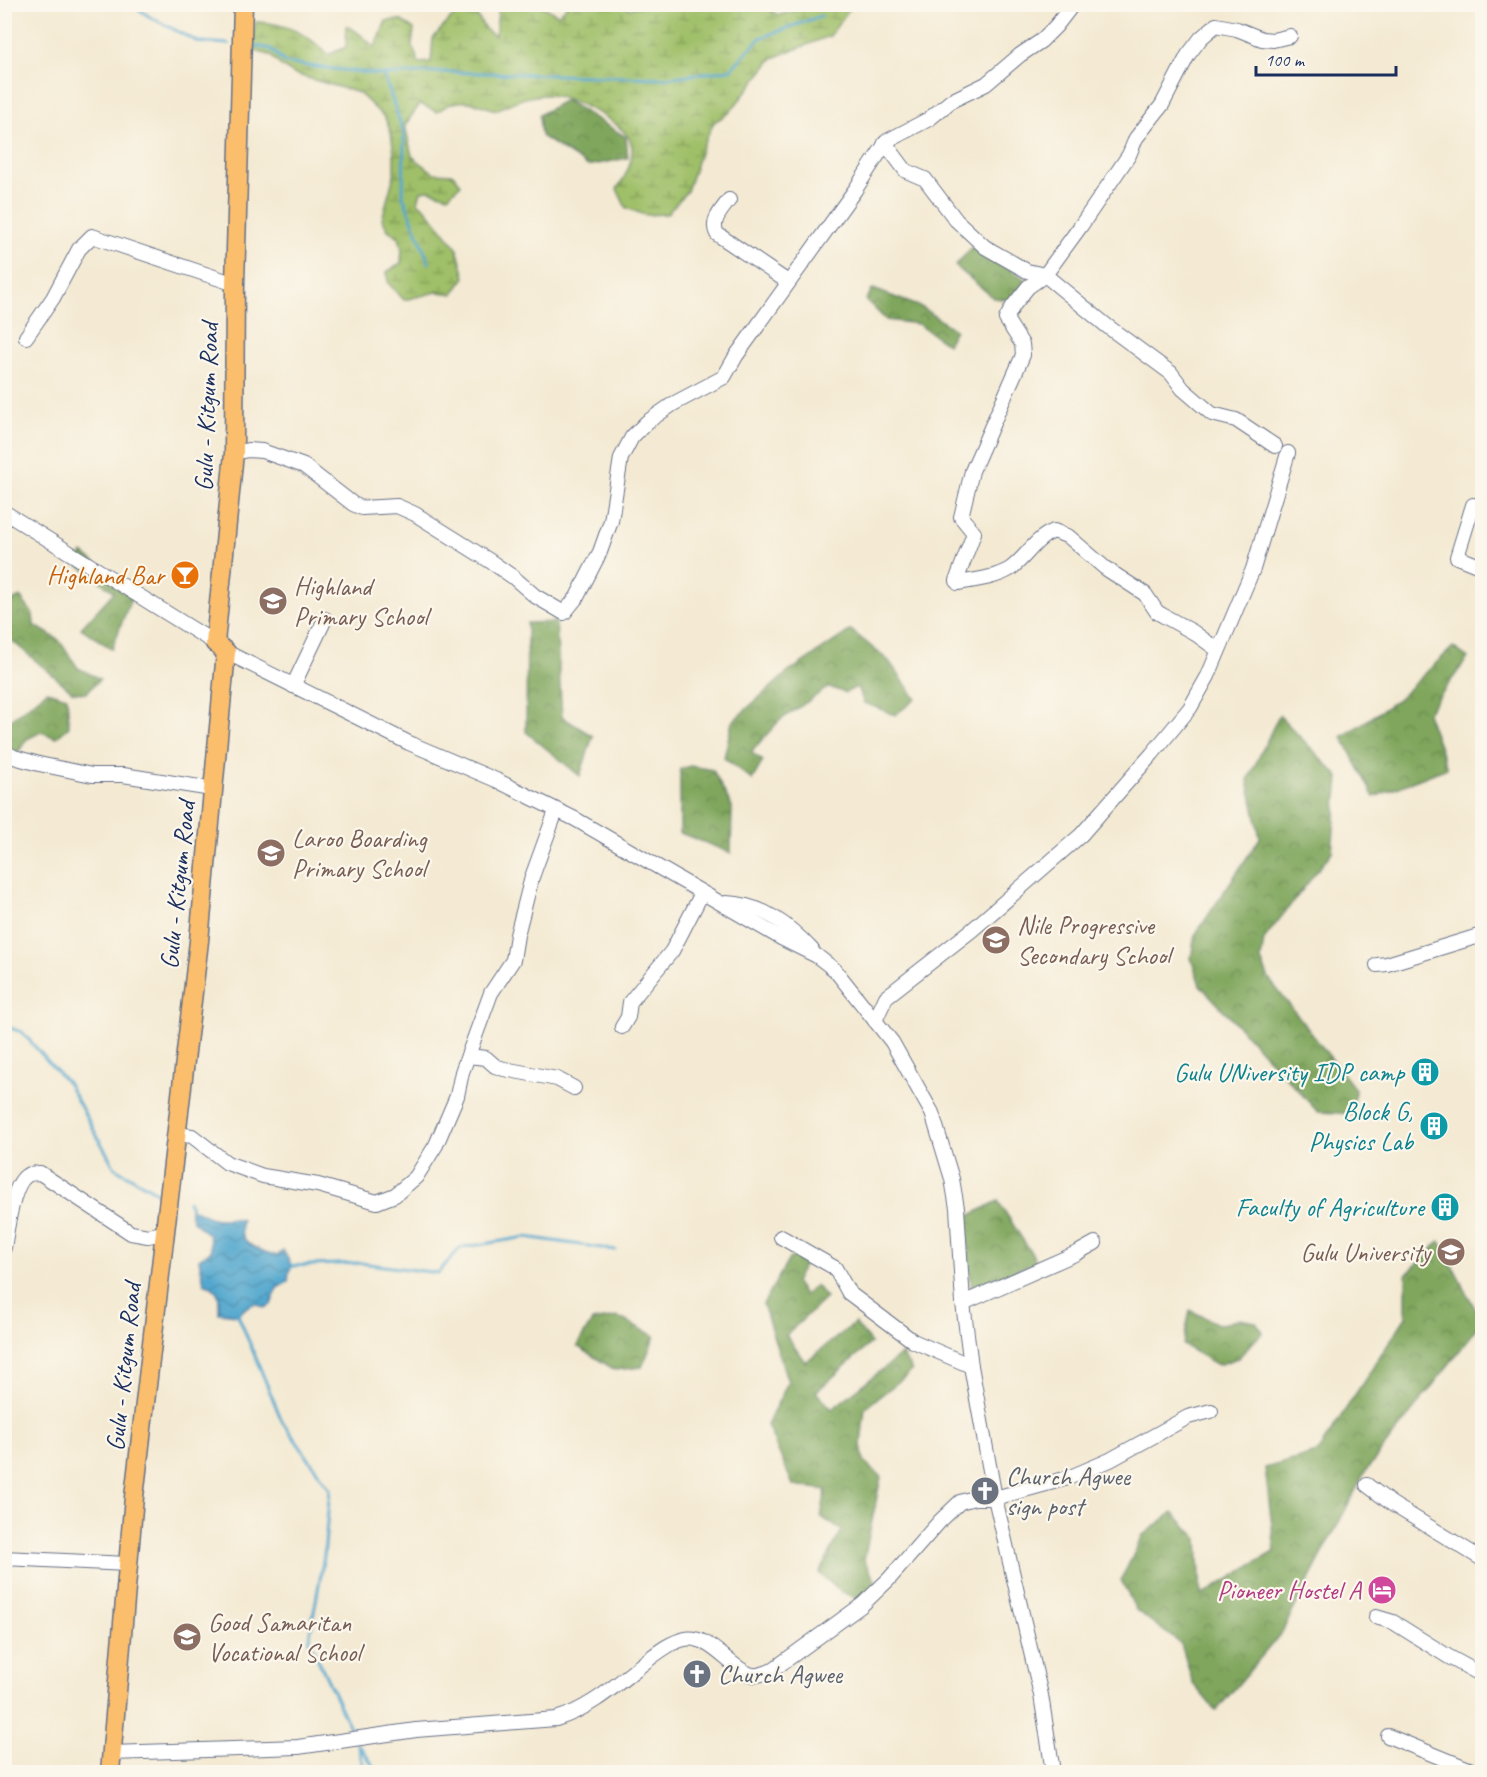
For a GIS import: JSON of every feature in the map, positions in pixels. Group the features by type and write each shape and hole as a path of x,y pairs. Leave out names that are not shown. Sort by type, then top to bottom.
{"main road":[{"name":"Gulu - Kitgum Road","path":"110,1773 128,1564 199,941 212,789 234,453 235,284 243,4"}],"street":[{"path":"234,453 248,450 262,451 304,466 353,504 362,508 397,506 415,514 490,561 535,596 564,613 577,597 600,552 611,521 621,458 632,437 647,422 673,404 724,376 788,282 855,190 885,143 929,118 951,101 986,84 1041,40 1056,26 1073,4"},
{"path":"1218,650 1193,632 1157,612 1145,594 1105,568 1070,537 1054,531 1041,539 1009,569 995,576 957,582 974,536 974,532 961,518 972,471 1023,355 1022,344 1006,319 1028,287 1045,275 1106,190 1129,155 1136,138 1162,105 1188,55 1208,31 1216,25 1237,29 1262,39 1273,40 1290,36"},
{"path":"885,143 906,171 925,180 956,220 985,247 1027,271 1045,275 1107,326 1171,373 1183,389 1212,414 1236,420 1275,446"},
{"path":"729,200 715,220 714,229 717,234 788,282"},
{"path":"26,337 53,298 79,249 93,236 235,284"},
{"path":"875,1021 886,997 972,930 1081,835 1190,708 1208,676 1253,569 1288,453"},
{"path":"1473,505 1457,557 1482,567"},
{"path":"4,512 220,648 409,743 496,780 575,819 702,893 723,903 741,904 766,913 793,930 817,956 835,970 892,1042 922,1093 932,1113 952,1179 957,1208 963,1303 970,1366 995,1498 1041,1695 1053,1773"},
{"path":"293,686 325,619"},
{"path":"4,751 14,757 39,764 92,775 123,776 212,789"},
{"path":"176,1134 196,1138 227,1163 263,1176 318,1185 377,1202 386,1200 416,1177 436,1145 457,1096 462,1072 491,993 513,960 532,877 556,811"},
{"path":"622,1027 628,1017 630,1002 672,951 702,893"},
{"path":"1377,965 1482,935"},
{"path":"858,999 886,997"},
{"path":"468,1056 486,1058 495,1066 504,1069 557,1079 574,1088"},
{"path":"4,1248 19,1184 27,1174 32,1173 40,1173 131,1233 148,1236 164,1233"},
{"path":"781,1237 836,1268 849,1293 913,1341 970,1366"},
{"path":"963,1303 1077,1253 1095,1242"},
{"path":"111,1753 298,1747 416,1730 556,1719 575,1713 591,1704 655,1655 684,1639 698,1640 749,1673 759,1675 771,1671 862,1605 890,1579 939,1521 960,1502 974,1498 995,1498 1068,1478 1110,1460 1188,1417 1211,1411"},
{"path":"1367,1485 1392,1504 1482,1559"},
{"path":"4,1558 128,1564"},
{"path":"1376,1617 1394,1622 1449,1657 1482,1674"},
{"path":"1388,1737 1476,1773"}],"green space":[{"path":"569,4 619,5 631,9 636,4 763,4 778,15 795,11 806,5 852,5 830,36 773,58 729,113 714,122 702,147 687,191 667,214 645,215 626,208 617,189 630,164 632,147 621,129 610,120 584,106 549,95 528,97 496,110 459,102 452,103 437,112 420,104 405,125 412,156 434,173 453,174 461,184 448,196 429,190 421,191 418,202 457,248 465,277 453,294 437,292 404,300 388,283 387,272 401,263 402,250 399,237 388,230 382,219 394,175 391,133 385,118 359,93 294,74 270,55 251,50 256,22 277,24 304,35 328,55 346,47 346,26 375,47 386,21 400,20 414,29 412,45 419,63 431,62 433,38 456,13 473,9 485,29 495,36 499,5 541,5 558,15"},
{"path":"565,100 626,137 628,158 588,166 541,136 539,115"},
{"path":"974,245 1026,280 1011,300 994,298 955,266"},
{"path":"873,289 921,307 955,330 947,344 918,324 886,320 866,300"},
{"path":"83,553 133,593 112,649 81,628 114,592 74,562"},
{"path":"20,597 33,614 34,625 59,640 78,668 100,679 86,693 73,692 5,635 5,605"},
{"path":"556,622 562,717 593,736 580,776 526,732 527,623"},
{"path":"851,630 889,661 916,699 895,715 864,703 857,687 845,693 829,687 779,721 751,752 763,761 752,780 724,758 732,722 787,673"},
{"path":"1453,647 1468,658 1427,713 1447,768 1374,797 1342,737 1396,701"},
{"path":"47,691 67,697 69,727 56,738 41,732 27,739 5,772 5,724"},
{"path":"1279,715 1339,777 1332,852 1264,939 1261,960 1269,979 1355,1089 1353,1114 1318,1112 1200,985 1191,958 1195,935 1260,838 1248,780"},
{"path":"690,766 713,770 732,807 731,853 680,833 680,769"},
{"path":"998,1201 1037,1262 971,1288 965,1218"},
{"path":"1440,1241 1482,1322 1365,1472 1282,1632 1216,1711 1193,1684 1181,1644 1136,1610 1121,1580 1143,1535 1173,1512 1198,1539 1201,1596 1275,1551 1265,1468 1317,1453 1406,1317 1406,1275"},
{"path":"804,1250 806,1261 795,1282 804,1295 816,1285 826,1298 786,1335 805,1362 855,1323 871,1343 816,1392 832,1409 902,1354 912,1371 865,1408 861,1445 864,1461 881,1477 864,1560 877,1584 864,1601 840,1591 819,1573 842,1530 821,1517 826,1490 793,1485 767,1425 788,1382 763,1304 789,1259"},
{"path":"1190,1310 1220,1325 1239,1319 1256,1322 1263,1332 1238,1358 1218,1365 1183,1345"},
{"path":"618,1317 655,1336 642,1367 615,1370 577,1346 592,1321"}],"water":[{"path":"190,1209 213,1218 242,1220 242,1235 251,1245 278,1256 283,1250 292,1266 288,1282 277,1288 271,1305 264,1308 256,1303 248,1306 238,1315 219,1313 218,1294 214,1288 204,1283 199,1259 211,1251 209,1235 192,1220"}],"waterway":[{"path":"132,4 150,17 198,42 229,44"},
{"path":"251,45 271,49 285,63 384,75 442,72 665,78 730,70 760,38 821,16"},
{"path":"384,75 404,134 403,196 429,263"},
{"path":"4,1026 22,1032 68,1084 115,1168 162,1195"},
{"path":"188,1201 192,1210"},
{"path":"288,1266 361,1263 438,1273 460,1248 526,1237 615,1250"},
{"path":"238,1311 282,1421 330,1489 324,1556 309,1640 353,1734"},
{"path":"357,1742 365,1772"},
{"path":"360,1747 378,1772"}],"place":[{"name":"Highland Bar","path":"185,575"},
{"name":"Highland Primary School","path":"273,601"},
{"name":"Laroo Boarding Primary School","path":"271,853"},
{"name":"Nile Progressive Secondary School","path":"996,940"},
{"name":"Gulu UNiversity IDP camp","path":"1425,1072"},
{"name":"Block G, Physics Lab","path":"1434,1126"},
{"name":"Faculty of Agriculture","path":"1445,1207"},
{"name":"Gulu University","path":"1451,1252"},
{"name":"Church Agwee sign post","path":"985,1491"},
{"name":"Pioneer Hostel A","path":"1382,1590"},
{"name":"Good Samaritan Vocational School","path":"187,1637"},
{"name":"Church Agwee","path":"697,1674"}]}
